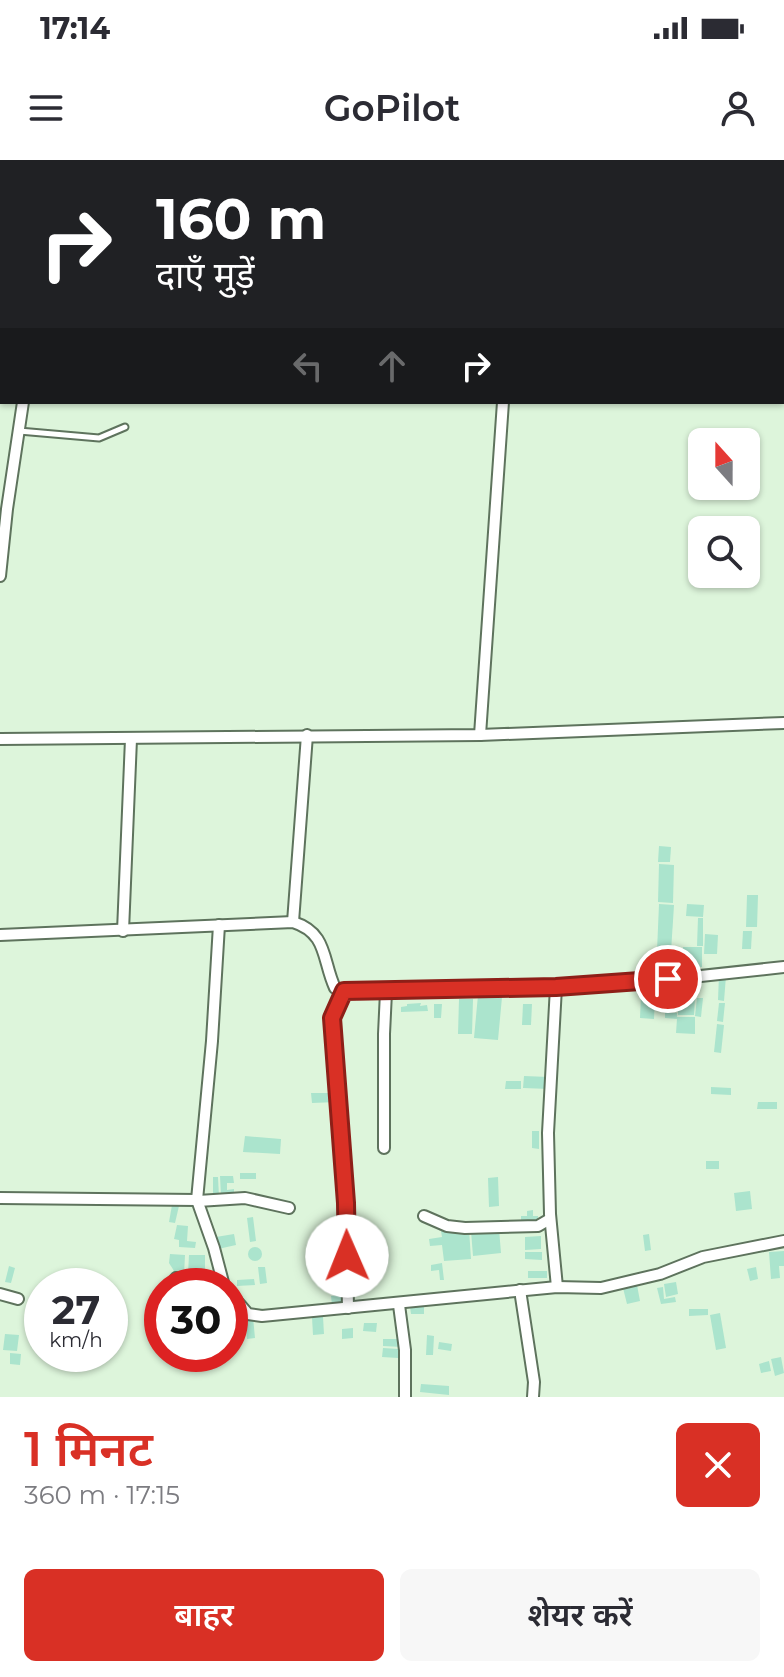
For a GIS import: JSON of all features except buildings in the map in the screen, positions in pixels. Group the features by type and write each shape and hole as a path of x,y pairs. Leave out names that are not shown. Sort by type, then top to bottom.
{"street":[{"path":"0,576 23,404"},
{"path":"480,735 503,404"},
{"path":"0,739 480,735 784,723"},
{"path":"293,922 307,735"},
{"path":"123,931 131,739"},
{"path":"0,935 293,922 311,931 318,939 335,988 344,991 556,987 645,982 784,967"},
{"path":"219,925 198,1201 219,1268"},
{"path":"556,987 548,1133 550,1219 557,1287"},
{"path":"344,991 332,1018 346,1203 348,1308"},
{"path":"384,1148 386,992"},
{"path":"0,1198 198,1201 245,1198 289,1208"},
{"path":"424,1216 447,1226 465,1228 538,1226 550,1219"},
{"path":"248,1314 262,1316 399,1305 557,1287 601,1288 660,1274 703,1257 784,1241"},
{"path":"520,1290 534,1382 533,1397"},
{"path":"0,1294 18,1299"},
{"path":"399,1305 405,1350 405,1397"}],"lane":[{"path":"18,431 99,438 125,427"}],"route":[{"path":"347,1256 332,1018 344,991 556,987 668,979"}]}
